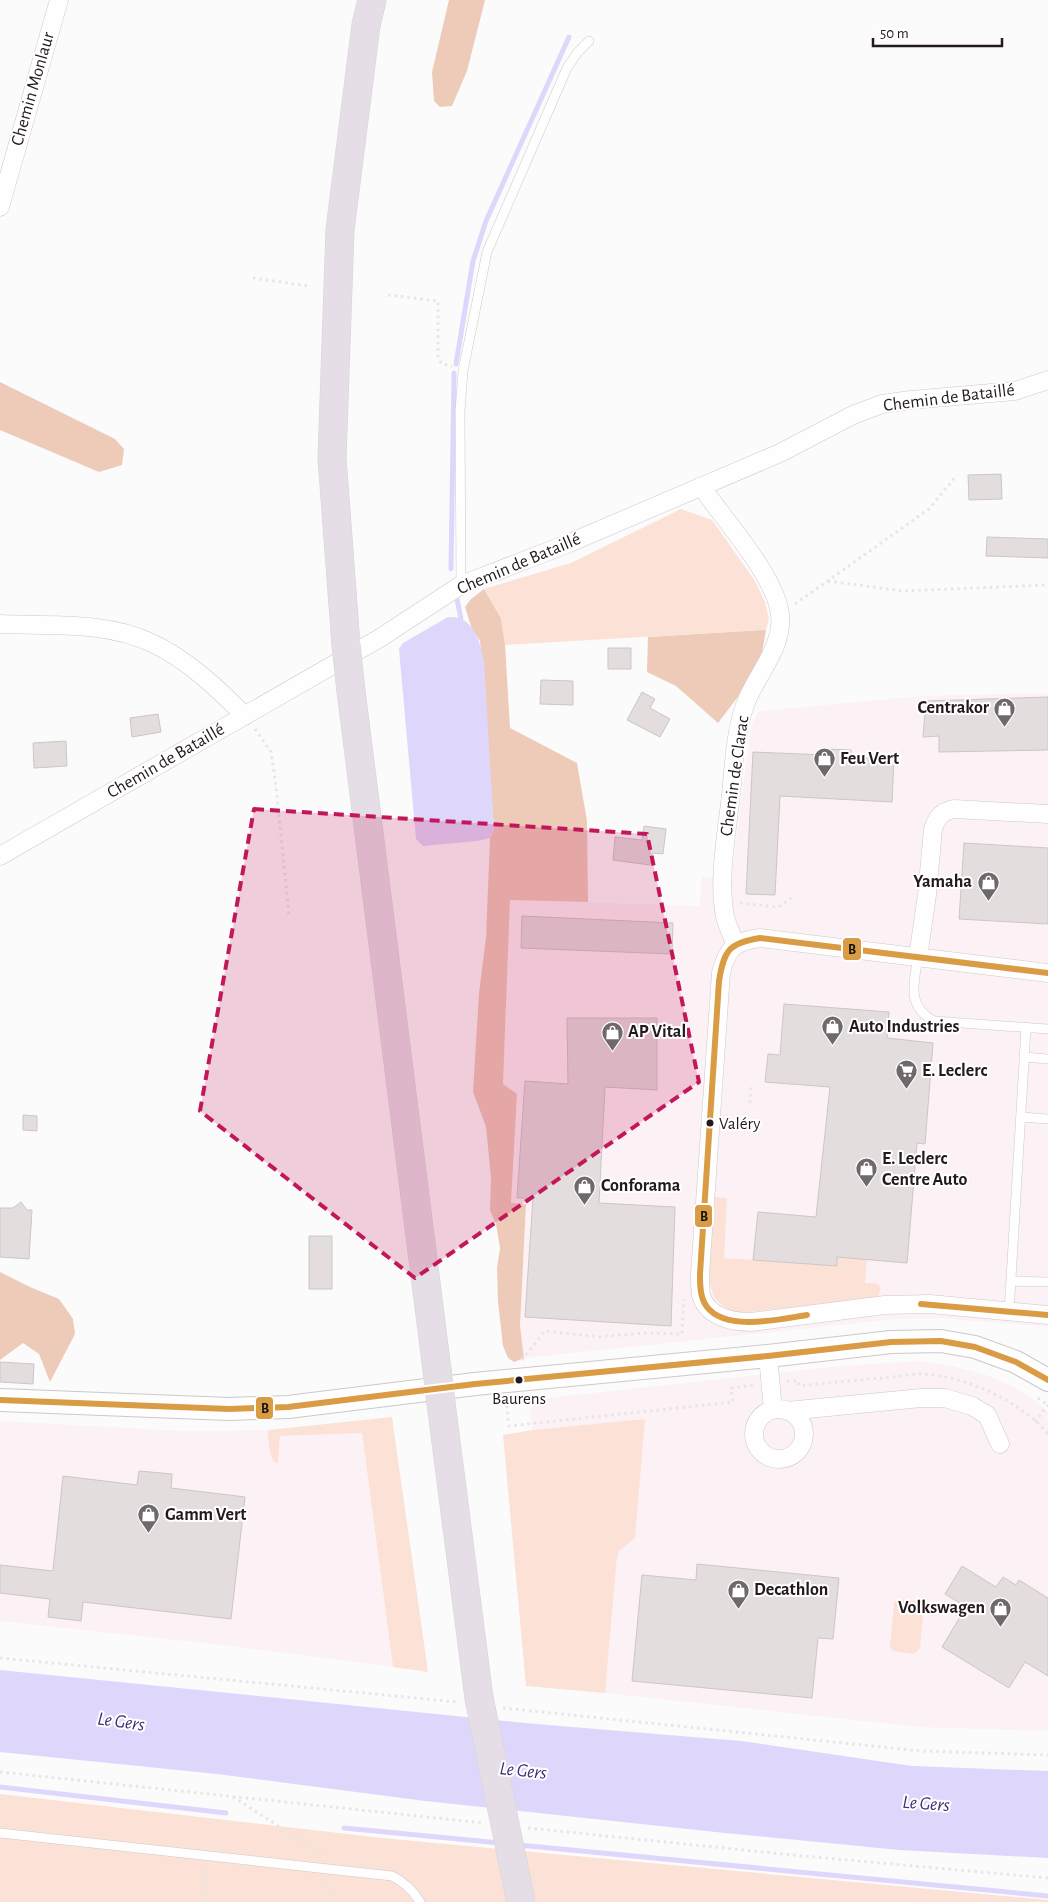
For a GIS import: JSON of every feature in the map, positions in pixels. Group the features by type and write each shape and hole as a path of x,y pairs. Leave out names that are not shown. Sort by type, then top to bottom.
{"highway":[{"path":"372,0 366,25 340,230 332,458 346,645 478,1703 521,1902"}],"street":[{"name":"Chemin Monlaur","path":"0,207 59,0"},
{"name":"Chemin de Bataillé","path":"0,856 380,638 461,585 567,544 780,453 853,415 882,404 1015,391 1048,380"},
{"name":"Chemin de Clarac","path":"701,486 764,573 775,593 780,614 780,630 745,704 737,736 722,873 725,916 736,944"},
{"path":"0,624 84,627 117,632 151,642 183,660 203,676 245,716"},
{"path":"918,957 927,895 933,829 936,819 944,811 954,809 1048,814"},
{"path":"1048,974 760,938 744,940 736,944 724,957 721,973 700,1274 701,1296 710,1309 721,1317 735,1322 885,1305 930,1304 1048,1315"},
{"path":"0,1400 263,1409 504,1381 768,1356 890,1342 941,1342 975,1348 1016,1362 1048,1380"},
{"path":"768,1356 780,1410 921,1398 945,1398 972,1406 987,1415 1000,1444"}],"lane":[{"path":"461,585 460,411 463,371 487,252 567,68 578,52 589,41"},
{"path":"918,957 914,1001 926,1017 934,1021 1048,1029"},
{"path":"1010,1312 1026,1028"},
{"path":"1024,1057 1048,1059"},
{"path":"1020,1117 1048,1119"},
{"path":"1011,1281 1048,1282"},
{"path":"0,1833 392,1876 404,1883 416,1894 420,1902"}],"path":[{"path":"253,278 308,286"},
{"path":"388,294 438,301 438,356 442,363 463,371"},
{"path":"780,614 929,509 957,475"},
{"path":"827,581 903,591 1048,585"},
{"path":"245,716 271,752 289,914"},
{"path":"724,902 778,907 793,897"},
{"path":"750,1103 751,1084"},
{"path":"504,1381 545,1331 599,1337 643,1333 682,1334 684,1295"},
{"path":"1035,1422 1047,1406"},
{"path":"0,1658 478,1703 921,1752 1048,1755"},
{"path":"232,1797 322,1854 331,1902"},
{"path":"203,1902 208,1855"}],"highlighted area":[{"path":"254,809 647,834 699,1082 415,1278 200,1111"}],"shaded area":[{"path":"449,0 485,0 467,71 452,106 440,107 434,101 432,72"},
{"path":"0,382 115,439 124,449 122,465 99,472 0,430"},
{"path":"681,509 712,520 755,581 765,602 769,619 766,630 505,645 501,617 484,589 571,563"},
{"path":"484,589 501,618 505,645 510,728 577,763 587,821 588,902 510,900 503,1084 517,1094 511,1203 526,1204 520,1326 524,1358 514,1362 508,1358 503,1346 498,1302 497,1268 500,1248 496,1224 490,1210 491,1178 486,1127 473,1092 479,993 486,938 490,838 494,830 480,641 472,629 465,607 471,599"},
{"path":"766,630 762,653 737,698 718,723 676,686 647,672 648,637"},
{"path":"1048,693 1048,1327 941,1318 897,1319 524,1358 520,1326 526,1204 511,1203 517,1094 503,1084 510,900 700,906 702,877 731,878 751,726 759,711 922,696","holes":["715,1198 727,1198 723,1258 837,1266 838,1257 867,1260 865,1283 732,1311 723,1308 711,1290"]},
{"path":"715,1197 727,1198 724,1258 836,1266 837,1257 867,1259 865,1283 876,1284 881,1287 878,1298 740,1313 728,1309 714,1297 711,1288 710,1259"},
{"path":"0,1272 59,1299 73,1319 75,1334 50,1382 39,1354 23,1343 0,1360"},
{"path":"920,1361 953,1366 986,1375 1012,1386 1036,1401 1048,1412 1048,1731 918,1727 605,1693 617,1557 628,1541 644,1419 532,1430 529,1400 839,1366"},
{"path":"392,1417 428,1672 393,1667 362,1433 280,1436 278,1463 274,1462 269,1447 268,1430"},
{"path":"645,1419 635,1538 620,1550 617,1557 605,1693 526,1686 503,1435 532,1430"},
{"path":"0,1421 184,1431 268,1430 272,1458 274,1462 278,1463 280,1436 362,1433 393,1667 231,1646 0,1621"},
{"path":"898,1599 920,1601 924,1605 920,1648 914,1654 893,1651 890,1647 894,1603"},
{"path":"0,1794 382,1838 1048,1900 1048,1902 0,1902"}],"water":[{"path":"448,617 460,618 471,627 480,644 483,656 494,831 490,838 477,841 423,846 416,839 399,649 403,643"},
{"name":"Le Gers","path":"0,1670 536,1724 741,1741 912,1766 1048,1771 1048,1858 899,1850 725,1833 425,1801 217,1774 0,1752"}],"building":[{"path":"1001,474 1002,499 969,500 968,475"},
{"path":"987,537 1048,539 1048,558 986,556"},
{"path":"608,648 631,648 631,669 608,669"},
{"path":"541,680 573,681 573,705 540,704"},
{"path":"642,692 655,699 650,708 670,719 660,737 627,720"},
{"path":"1048,697 1048,750 939,752 939,736 923,737 926,701"},
{"path":"158,714 161,732 132,737 130,718"},
{"path":"66,741 67,766 34,768 33,743"},
{"path":"825,749 851,750 851,757 894,759 892,802 780,796 775,895 746,894 753,752 825,755"},
{"path":"644,826 666,829 663,854 652,853 650,865 613,860 615,837 642,840"},
{"path":"964,843 1048,848 1048,924 959,919"},
{"path":"522,916 673,923 672,954 521,948"},
{"path":"784,1004 889,1012 887,1038 933,1043 925,1144 917,1143 907,1263 837,1257 837,1266 753,1260 758,1212 816,1217 830,1087 765,1082 768,1054 780,1055"},
{"name":"Conforama","path":"567,1018 657,1018 657,1090 605,1087 599,1203 675,1207 671,1326 525,1317 533,1198 517,1198 525,1081 568,1084"},
{"path":"23,1115 37,1116 37,1131 23,1130"},
{"path":"21,1202 27,1210 32,1210 29,1259 0,1257 0,1208 13,1208"},
{"path":"309,1236 332,1236 332,1289 309,1289"},
{"path":"0,1362 34,1364 33,1384 0,1382"},
{"name":"Gamm Vert","path":"139,1471 172,1474 171,1488 245,1497 231,1619 83,1602 81,1621 48,1617 50,1599 0,1593 0,1565 53,1571 63,1476 137,1485"},
{"name":"Decathlon","path":"697,1564 839,1578 833,1639 818,1638 812,1698 632,1681 642,1575 696,1580"},
{"name":"Volkswagen","path":"962,1566 996,1587 1003,1577 1016,1585 1019,1580 1048,1598 1048,1676 1025,1662 1009,1688 942,1647 966,1607 945,1594"}],"waterway":[{"path":"456,364 473,261 486,221 569,37"},
{"path":"451,569 454,373"},
{"path":"457,599 461,619"},
{"path":"0,1787 226,1813"},
{"path":"344,1828 500,1843"},
{"path":"519,1845 1048,1896"}],"transit line":[{"name":"B","path":"807,1315 769,1321 740,1322 716,1315 707,1307 702,1296 700,1274 719,981 726,955 741,942 760,938 1048,973"},
{"name":"B","path":"921,1304 1048,1315"},
{"name":"B","path":"0,1400 229,1409 288,1407 475,1384 768,1356 891,1342 941,1341 975,1347 1016,1362 1048,1380"}],"place":[{"name":"Centrakor","path":"1005,727"},
{"name":"Feu Vert","path":"824,778"},
{"name":"Yamaha","path":"988,901"},
{"name":"Auto Industries","path":"833,1046"},
{"name":"AP Vital","path":"612,1051"},
{"name":"E. Leclerc","path":"906,1090"},
{"name":"Valéry","path":"710,1123"},
{"name":"E. Leclerc Centre Auto","path":"866,1188"},
{"name":"Conforama","path":"585,1205"},
{"name":"Baurens","path":"519,1380"},
{"name":"Gamm Vert","path":"149,1534"},
{"name":"Decathlon","path":"738,1609"},
{"name":"Volkswagen","path":"1001,1627"}]}
